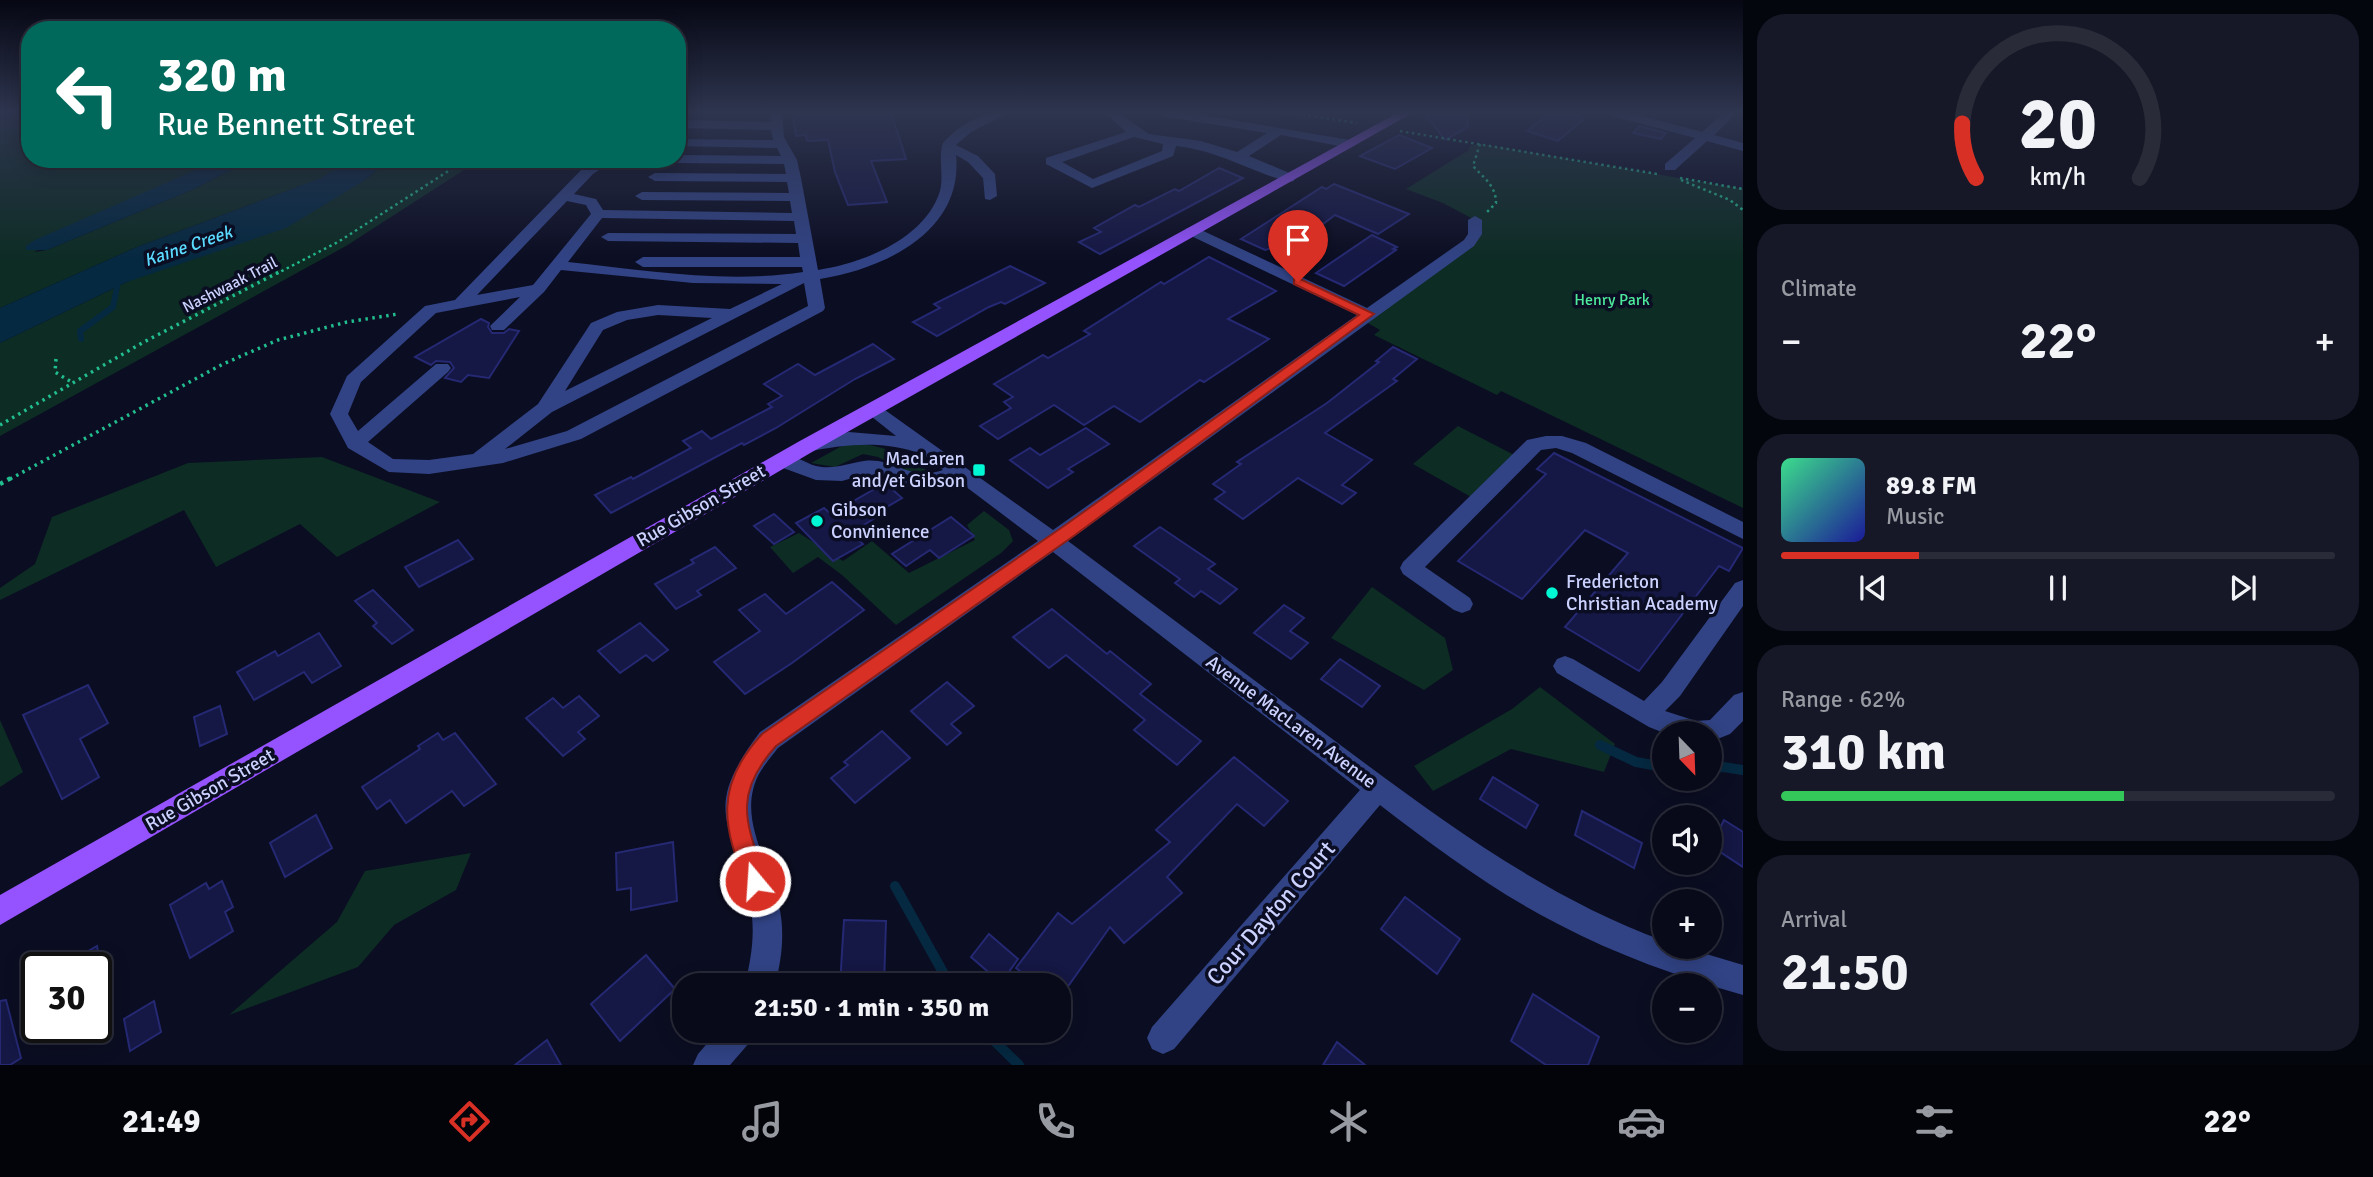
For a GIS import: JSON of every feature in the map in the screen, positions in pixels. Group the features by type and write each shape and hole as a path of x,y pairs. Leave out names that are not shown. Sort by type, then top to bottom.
{"main road":[{"name":"Rue Gibson Street","path":"0,911 871,409 1318,162"}],"street":[{"path":"538,289 430,309 353,380 339,414 355,443 389,465 429,467 503,456 574,435 817,308 790,162"},
{"path":"557,265 613,271 621,262 810,269 874,261 900,249 928,224 947,198 950,162"},
{"path":"976,162 990,177 990,196"},
{"path":"1052,162 1092,184 1147,162"},
{"path":"1250,162 1289,178"},
{"path":"1668,172 1679,162"},
{"path":"460,303 593,168"},
{"path":"655,177 794,178"},
{"path":"642,196 797,197"},
{"path":"565,197 591,202 598,214"},
{"path":"598,214 801,217"},
{"path":"498,326 538,289 598,214"},
{"path":"762,973 768,932 764,907 739,829 736,803 741,780 752,758 769,740 1053,541 1469,243 1475,233 1475,220"},
{"path":"1192,231 1367,314"},
{"path":"608,237 805,239"},
{"path":"479,459 545,408 733,314 810,269"},
{"path":"545,408 597,327 623,316 658,310 733,314"},
{"path":"355,443 442,368"},
{"name":"Avenue MacLaren Avenue","path":"871,409 1053,541 1378,788 1542,900 1608,933 1693,966 1743,980"},
{"path":"805,447 841,438 869,437 932,451"},
{"path":"1462,604 1410,568 1534,445 1548,440 1579,448 1743,531"},
{"path":"782,460 816,473 842,474 866,467 889,471 909,480 929,482 959,471"},
{"path":"1647,714 1671,689 1743,589"},
{"path":"1565,666 1670,726 1690,731 1713,731 1731,719 1743,702"},
{"name":"Cour Dayton Court","path":"1163,1038 1378,788"},
{"path":"709,1065 728,1043"}],"path":[{"path":"1474,162 1473,166 1496,191 1497,197 1496,203 1475,220"},
{"path":"1599,162 1668,172 1684,170 1680,178"},
{"name":"Nashwaak Trail","path":"0,425 142,343 338,242 453,168"},
{"path":"1680,178 1743,189"},
{"path":"1680,178 1699,189 1729,200 1743,211"},
{"path":"0,484 223,364 278,340 347,322 430,309"},
{"path":"56,359 55,372 73,383"}],"green space":[{"path":"0,162 21,162 21,168 207,168 116,207 34,252 47,250 194,189 235,168 338,168 322,178 137,247 0,308"},
{"name":"Henry Park","path":"1450,162 1583,162 1743,189 1743,508 1501,391 1497,395 1374,335 1380,330 1361,319 1469,243 1475,220 1443,203 1406,189"},
{"path":"379,168 467,168 346,246 0,436 0,343 127,282 365,180"},
{"path":"1458,426 1520,458 1478,501 1413,464"},
{"path":"851,444 873,446 893,452 930,472 905,472 878,457 863,454 835,467 811,463"},
{"path":"322,457 440,502 337,557 300,524 216,567 184,510 0,600 0,588 35,564 52,517 188,463"},
{"path":"984,511 1009,530 1013,541 1001,553 896,625 842,575 818,557 793,573 770,547 799,533 843,561 872,541 909,573 975,540 967,525"},
{"path":"1372,587 1445,638 1453,670 1424,690 1331,638"},
{"path":"1540,687 1615,744 1604,772 1511,749 1433,791 1414,766 1512,709"},
{"path":"0,720 23,772 0,787"},
{"path":"471,853 456,890 394,925 358,967 229,1015 337,922 365,871"}],"water":[{"path":"200,168 235,168 194,189 47,250 26,250 26,246"},
{"name":"Kaine Creek","path":"337,168 379,168 365,180 286,228 127,282 0,343 0,308 137,247 321,178"}],"building":[{"path":"833,162 871,162 887,202 848,205"},
{"path":"1375,162 1408,162 1395,169"},
{"path":"1219,168 1243,178 1100,254 1079,242 1101,232 1094,228 1135,205 1139,207 1175,189 1179,191"},
{"path":"1334,184 1409,214 1378,234 1335,215 1323,224 1314,220 1265,250 1241,239 1322,187 1326,189"},
{"path":"1372,235 1397,247 1393,249 1396,250 1344,286 1316,273"},
{"path":"1209,257 1276,291 1228,319 1269,339 1204,382 1200,380 1140,422 1114,406 1084,425 1054,405 998,439 980,426 1011,408 1004,402 1013,397 994,384 1043,355 1048,358 1090,334 1084,331 1161,282 1164,284"},
{"path":"1010,266 1045,283 1005,304 1001,302 989,307 937,336 913,322 940,308 934,304"},
{"path":"481,319 489,323 488,327 492,333 504,333 509,329 519,331 489,378 468,375 461,382 445,378 454,368 450,362 436,361 431,365 415,357"},
{"path":"873,344 894,359 855,379 776,428 744,445 742,443 611,513 595,495 631,477 633,479 691,448 683,441 702,431 711,439 772,407 768,404 782,396 764,384 798,364 815,375"},
{"path":"1393,347 1417,359 1393,379 1397,381 1325,433 1372,460 1342,485 1356,493 1342,504 1298,478 1243,519 1215,499 1225,492 1213,484 1241,464 1237,462 1327,403 1379,362 1376,361"},
{"path":"1086,428 1109,444 1068,469 1073,472 1048,488 1010,460 1030,448 1040,455"},
{"path":"1554,453 1743,548 1729,571 1719,566 1639,671 1565,627 1628,553 1585,530 1522,599 1458,561 1546,474 1537,469"},
{"path":"885,483 902,498 851,533 863,544 833,561 796,523 824,508 831,514"},
{"path":"774,514 794,532 774,544 754,526"},
{"path":"951,517 974,536 939,558 930,550 906,566 892,554"},
{"path":"1160,527 1215,564 1208,569 1237,589 1220,604 1201,591 1194,597 1175,583 1180,579 1134,546"},
{"path":"458,540 473,559 419,587 405,567"},
{"path":"715,547 736,568 697,591 701,595 676,609 655,584 694,563 691,560"},
{"path":"832,582 864,610 792,663 745,694 714,662 760,631 739,610 765,594 786,614"},
{"path":"373,590 413,630 392,644 373,626 377,623 355,601"},
{"path":"1284,605 1304,618 1290,631 1308,643 1291,659 1254,633"},
{"path":"1052,609 1107,654 1110,651 1151,684 1140,694 1201,741 1177,765 1134,730 1145,720 1066,655 1049,668 1013,637"},
{"path":"640,623 668,650 653,661 646,655 620,673 598,651"},
{"path":"319,633 341,666 312,683 304,672 254,700 237,672 275,651 278,656"},
{"path":"1340,659 1380,686 1362,707 1321,679"},
{"path":"947,682 974,706 951,724 961,733 947,745 911,711"},
{"path":"88,685 108,723 80,739 99,777 62,799 23,715"},
{"path":"579,696 599,716 578,732 585,739 563,756 526,718 553,698 563,708"},
{"path":"220,706 227,734 200,746 194,717"},
{"path":"882,731 910,758 855,803 831,778 848,765 844,762"},
{"path":"438,733 443,740 455,733 496,784 464,806 452,791 406,823 390,800 377,809 362,787 420,749 418,746"},
{"path":"1234,757 1288,801 1264,826 1237,804 1167,877 1182,893 1124,943 1110,927 1071,982 1071,973 1022,973 1016,968 1058,913 1072,924 1170,842 1156,830"},
{"path":"1493,777 1538,805 1526,828 1480,799"},
{"path":"1582,811 1642,843 1634,868 1575,835"},
{"path":"316,815 332,848 285,877 270,843"},
{"path":"1724,820 1743,832 1743,867 1722,853"},
{"path":"673,842 677,901 631,910 631,888 617,890 616,853"},
{"path":"222,881 233,907 225,912 233,931 190,958 170,905 206,883 209,889"},
{"path":"1405,897 1460,939 1437,974 1381,929"},
{"path":"844,920 886,921 884,973 841,973"},
{"path":"989,934 1018,959 1008,973 989,973 971,957"},
{"path":"97,946 98,952 86,952"},
{"path":"646,955 672,985 672,992 620,1041 591,1004"},
{"path":"1533,994 1599,1037 1588,1065 1546,1065 1511,1041"},
{"path":"6,1000 21,1058 10,1065 0,1065 0,1001"},
{"path":"154,1001 161,1032 130,1051 124,1019"},
{"path":"547,1040 561,1065 515,1065"},
{"path":"1337,1042 1365,1065 1323,1065"}],"waterway":[{"path":"81,339 80,331 113,307 117,287"},
{"path":"1600,745 1636,762 1652,765"},
{"path":"1722,767 1743,770"},
{"path":"895,886 943,973"},
{"path":"996,1043 1019,1065"}],"place":[{"name":"MacLaren and/et Gibson","path":"979,470"},
{"name":"Gibson Convinience","path":"817,521"},
{"name":"Fredericton Christian Academy","path":"1552,593"}],"route":[{"path":"755,881 739,829 736,803 741,780 752,758 769,740 1069,530 1367,314 1298,282"}]}
